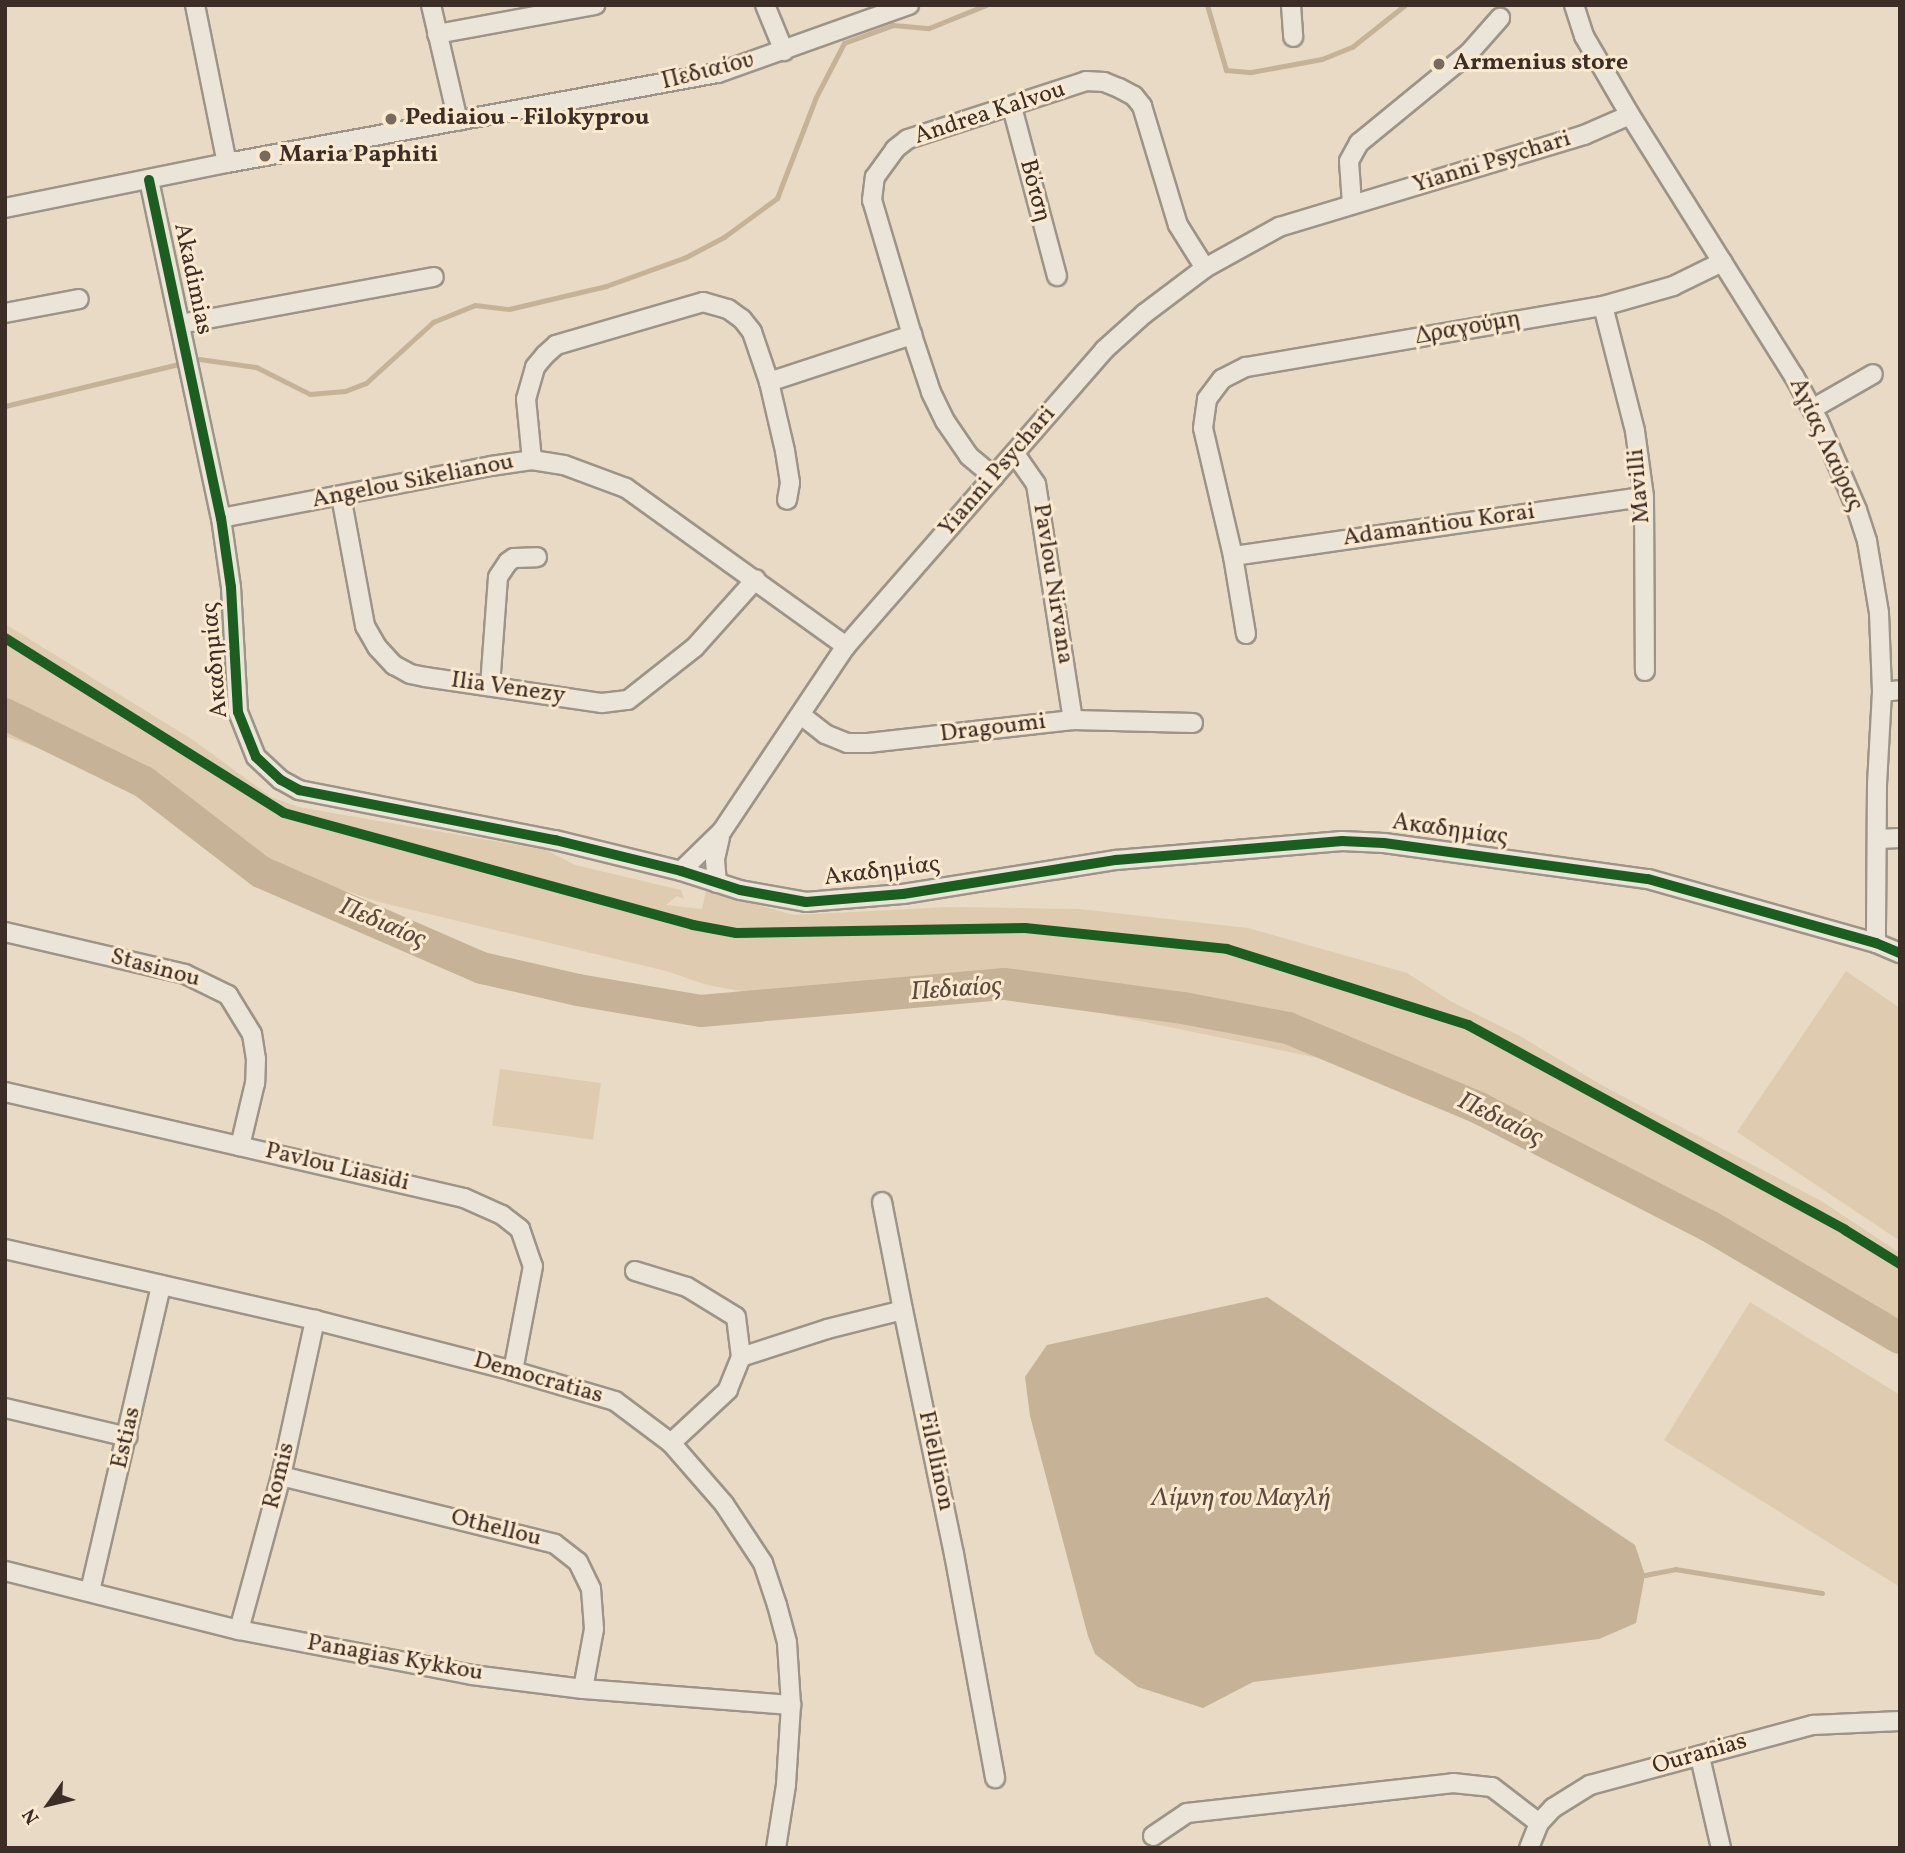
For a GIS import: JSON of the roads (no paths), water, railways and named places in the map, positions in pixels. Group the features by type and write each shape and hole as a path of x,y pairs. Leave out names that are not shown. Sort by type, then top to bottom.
{"street":[{"path":"195,5 227,163"},
{"path":"431,5 458,121"},
{"path":"437,34 595,5"},
{"path":"765,5 783,51"},
{"name":"Πεδιαίου","path":"5,208 227,163 718,74 909,5"},
{"path":"1291,5 1293,37"},
{"name":"Αγίας Λαύρας","path":"1574,5 1584,36 1630,115 1812,409 1841,468 1867,541 1891,691 1877,785 1879,839 1876,943"},
{"path":"1352,204 1349,161 1359,144 1469,53 1500,18"},
{"name":"Andrea Kalvou","path":"995,477 969,456 945,421 931,392 872,200 875,177 884,162 908,139 1087,81 1104,82 1134,96 1147,117 1178,225 1205,268"},
{"name":"Βότση","path":"1012,107 1057,276"},
{"name":"Yianni Psychari","path":"681,871 722,831 846,646 1104,350 1205,268 1279,227 1584,135 1630,115"},
{"name":"Akadimias","path":"149,180 194,386"},
{"name":"Δραγούμη","path":"1233,556 1203,428 1203,414 1214,387 1233,372 1246,367 1603,306 1673,286 1722,262"},
{"path":"180,324 434,277"},
{"path":"5,313 79,299"},
{"path":"531,460 526,399 529,383 535,367 556,345 703,302 728,309 742,319 752,332 769,382 790,471 787,500"},
{"name":"Mavilli","path":"1603,306 1635,430 1644,497 1645,671"},
{"path":"769,382 912,335"},
{"path":"1812,409 1873,374"},
{"name":"Ακαδημίας","path":"194,386 221,518 231,587 238,712 256,757 281,780 320,797 555,840 681,871 717,883 806,902 845,901 1116,860 1342,841 1384,843 1648,879 1876,943 1900,953"},
{"name":"Pavlou Nirvana","path":"1015,454 1036,484 1073,720"},
{"name":"Angelou Sikelianou","path":"221,518 531,460 564,465 626,488 846,646"},
{"name":"Ilia Venezy","path":"341,496 365,626 377,648 394,665 410,674 602,703 628,700 695,647 756,579"},
{"name":"Adamantiou Korai","path":"1233,556 1644,497"},
{"path":"1233,556 1246,634"},
{"path":"490,686 498,577 514,558 537,557"},
{"name":"Dragoumi","path":"802,715 825,734 847,743 868,743 1073,720 1193,723"},
{"name":"Yianni Psychari","path":"717,883 715,859 722,831"},
{"path":"1879,839 1900,838"},
{"name":"Stasinou","path":"5,932 185,974 228,995 252,1034 256,1059 256,1083 240,1146"},
{"name":"Pavlou Liasidi","path":"5,1092 464,1198 502,1215 520,1229 533,1266 513,1371"},
{"name":"Filellinon","path":"882,1202 902,1310 954,1553 995,1778"},
{"name":"Democratias","path":"5,1249 315,1320 513,1371 615,1401 671,1443 724,1504 763,1563 787,1643 791,1705 786,1785 776,1848"},
{"path":"635,1271 687,1287 736,1317 741,1357 728,1390 671,1443"},
{"name":"Estias","path":"90,1591 128,1437 161,1285"},
{"path":"741,1357 827,1329 902,1310"},
{"name":"Romis","path":"239,1630 281,1476 315,1320"},
{"path":"5,1408 128,1437"},
{"name":"Othellou","path":"281,1476 555,1544 578,1562 591,1589 594,1629 583,1689"},
{"name":"Panagias Kykkou","path":"5,1571 239,1630 472,1675 583,1689 791,1705"},
{"name":"Ouranias","path":"1530,1848 1539,1823 1553,1808 1590,1785 1813,1725 1900,1721"},
{"path":"1700,1757 1721,1848"},
{"path":"1153,1836 1187,1814 1453,1783 1492,1787 1539,1823"}],"water":[{"name":"Λίμνη του Μαγλή","path":"1267,1297 1635,1545 1645,1575 1636,1623 1599,1639 1253,1682 1203,1708 1138,1687 1095,1654 1030,1416 1025,1377 1047,1345"}],"waterway":[{"path":"5,406 199,359 256,367 310,394 345,391 366,383 433,322 475,305 509,309 606,286 686,257 724,237 777,198 816,97 844,43 893,25 929,28 986,5"},
{"path":"1207,5 1226,70 1251,72 1322,59 1352,47 1405,5"},
{"name":"Πεδιαίος","path":"5,714 144,782 261,872 482,968 578,990 701,1011 1005,984 1183,1008 1288,1028 1479,1108 1709,1226 1900,1338"},
{"path":"1645,1575 1675,1569 1822,1593"}],"place":[{"name":"Armenius store","path":"1439,64"},
{"name":"Pediaiou - Filokyprou","path":"391,119"},
{"name":"Maria Paphiti","path":"265,156"}]}
